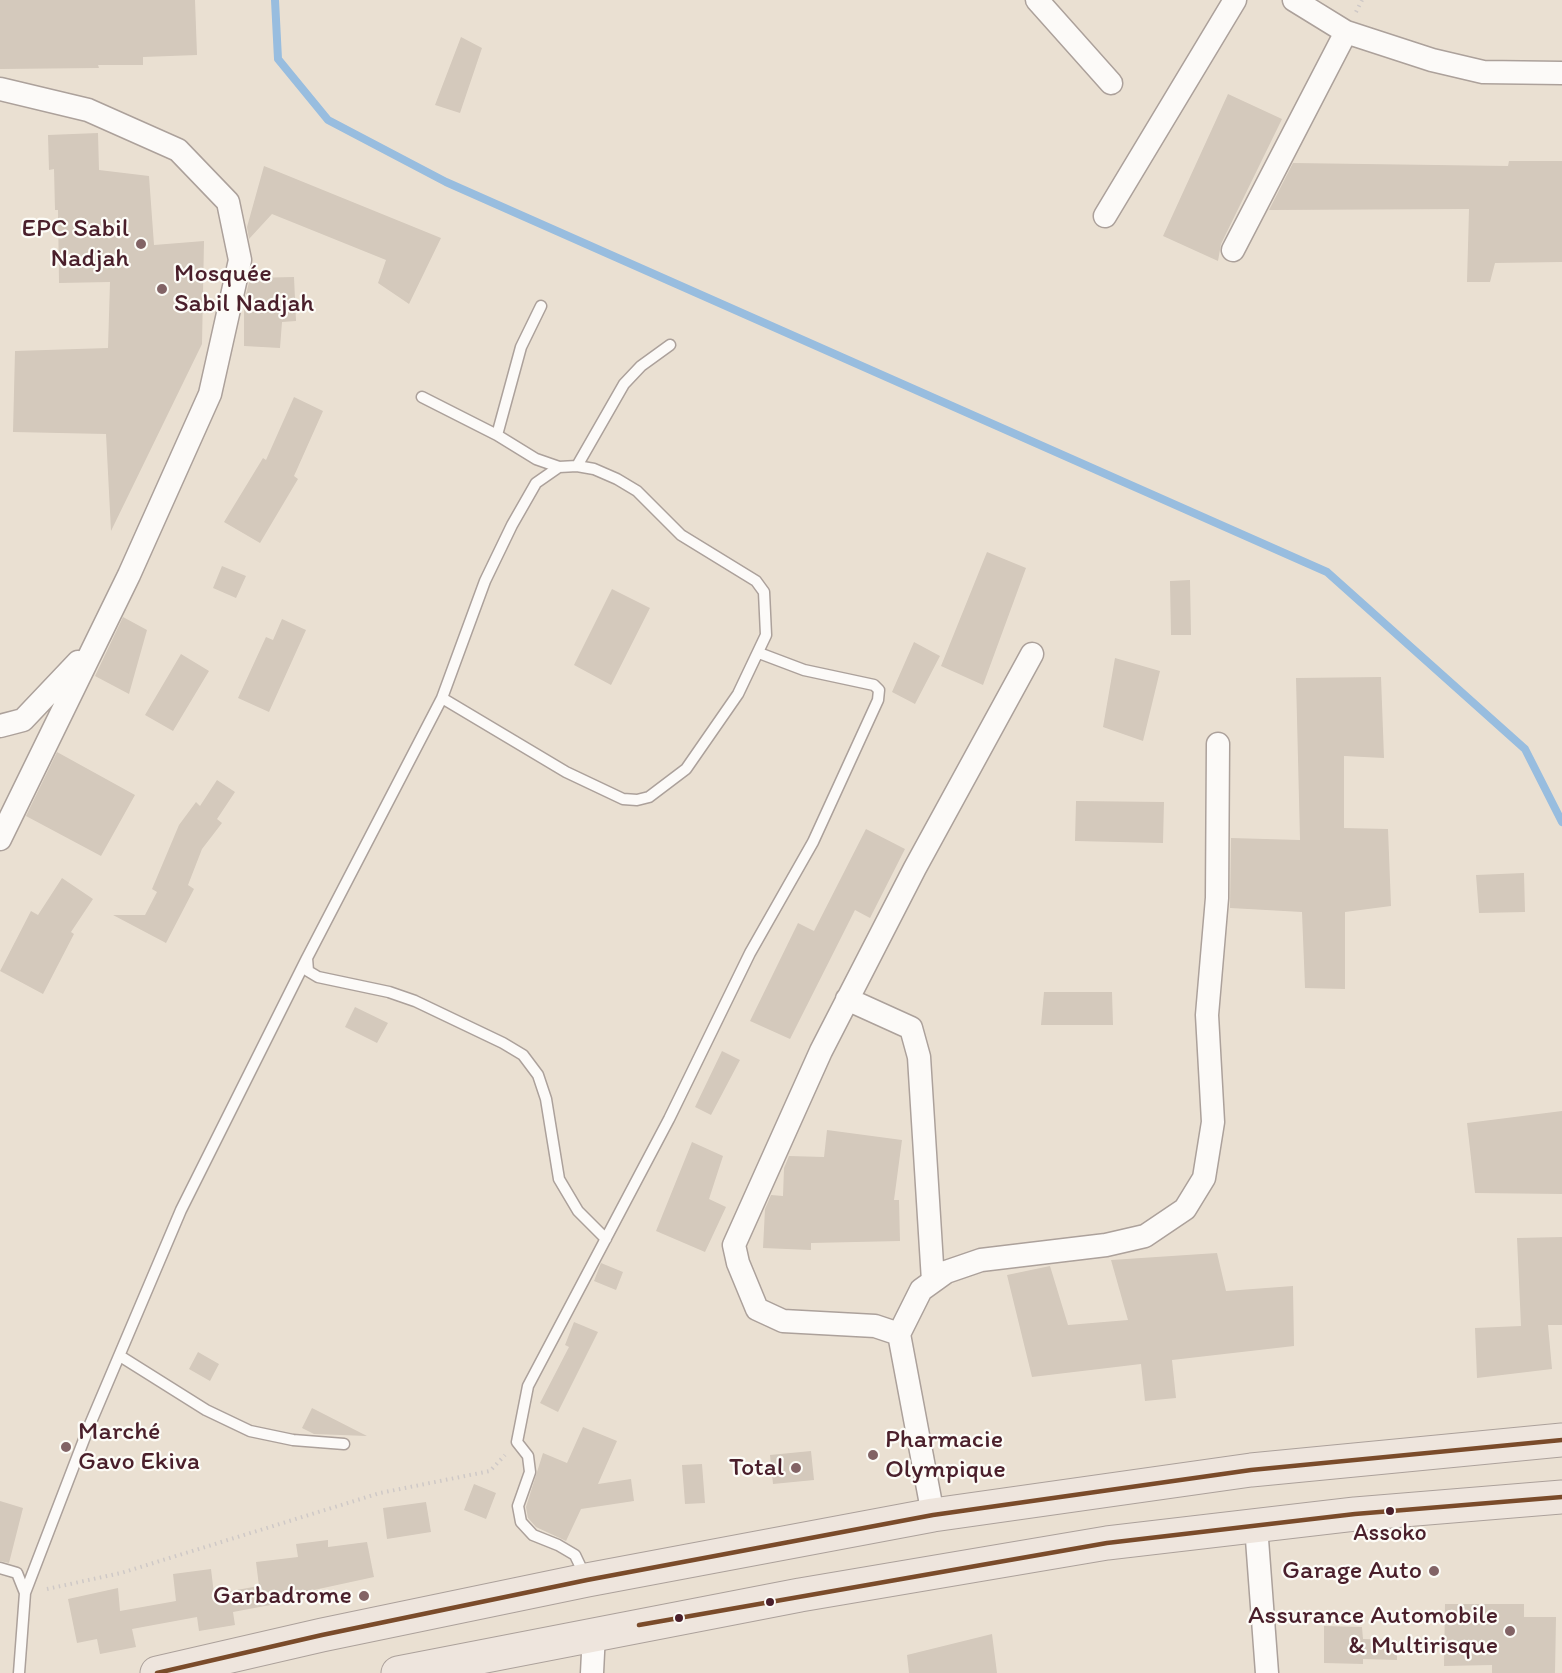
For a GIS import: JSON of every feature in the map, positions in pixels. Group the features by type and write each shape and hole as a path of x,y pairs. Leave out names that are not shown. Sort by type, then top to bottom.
{"main road":[{"path":"158,1673 322,1635 587,1580 933,1515 1251,1470 1562,1440"},
{"path":"398,1673 594,1633 1107,1543 1355,1514 1562,1497"}],"street":[{"path":"1037,0 1111,83"},
{"path":"1105,216 1235,0"},
{"path":"1294,0 1346,32 1432,60 1483,72 1562,73"},
{"path":"1233,250 1346,32"},
{"path":"0,89 88,110 178,150 228,202 240,261 210,394 97,640 0,839"},
{"path":"0,726 23,720 45,700 97,640"},
{"path":"899,1334 875,1326 783,1321 757,1309 734,1252 734,1245 763,1184 805,1084 847,999 915,868 1032,654"},
{"path":"933,1515 899,1334 921,1290 946,1272 981,1260 1106,1245 1145,1236 1185,1209 1204,1178 1213,1122 1207,1015 1217,898 1218,744"},
{"path":"847,999 911,1028 919,1057 933,1281"},
{"path":"1256,1526 1267,1673"},
{"path":"592,1673 594,1633"}],"lane":[{"path":"497,435 521,347 541,306"},
{"path":"577,466 624,384 641,366 670,345"},
{"path":"422,397 497,435 536,459 559,467 577,466 617,479 637,491 681,535 756,581 764,592 767,622 766,635 759,653 738,694 686,769 649,796 637,800 623,799 566,772 442,698"},
{"path":"19,1673 25,1593 88,1429 182,1210 307,958 442,698 485,581 512,525 536,483 559,467"},
{"path":"587,1580 574,1555 558,1545 533,1535 521,1522 518,1506 530,1472 528,1456 517,1442 528,1386 669,1119 750,953 822,825 878,700 879,690 874,685 804,670 759,653"},
{"path":"307,958 308,970 318,977 389,992 416,1001 503,1042 523,1055 538,1075 546,1099 559,1179 578,1211 606,1239"},
{"path":"120,1356 206,1410 250,1431 293,1440 344,1444"},
{"path":"0,1568 17,1573 25,1593"}],"path":[{"path":"25,1593 121,1573 380,1493 490,1471 517,1442"}],"building":[{"path":"0,0 195,0 197,55 143,57 143,65 0,69"},
{"path":"461,37 482,48 460,113 435,105"},
{"path":"1228,94 1282,119 1221,244 1218,261 1163,236"},
{"path":"98,133 99,170 149,176 154,245 204,241 202,344 111,531 106,434 13,432 15,351 108,348 110,282 59,283 58,210 55,210 54,169 49,170 48,135"},
{"path":"1509,161 1562,161 1562,262 1495,263 1490,282 1467,282 1469,209 1269,210 1293,163 1508,166"},
{"path":"264,166 441,238 409,304 378,283 386,260 272,214 249,239 247,227"},
{"path":"294,277 296,321 282,322 280,348 244,346 244,303 250,278"},
{"path":"294,397 323,411 294,476 298,479 260,543 224,522 263,458 266,460"},
{"path":"987,552 1026,568 983,685 941,666"},
{"path":"222,566 246,576 236,598 213,588"},
{"path":"1190,580 1191,635 1171,635 1170,581"},
{"path":"612,589 650,608 611,685 574,665"},
{"path":"123,617 147,630 129,694 95,676"},
{"path":"282,619 306,630 269,712 238,698 266,637 273,640"},
{"path":"914,642 940,656 915,704 892,692"},
{"path":"181,654 209,671 173,731 145,715"},
{"path":"1115,658 1160,671 1143,741 1103,727"},
{"path":"1381,677 1384,758 1344,756 1344,828 1388,829 1391,906 1345,912 1345,989 1305,988 1302,912 1230,908 1231,838 1300,840 1296,678"},
{"path":"57,752 135,795 101,856 26,816"},
{"path":"217,780 235,792 217,819 222,823 202,849 188,885 194,889 166,943 113,915 145,915 157,892 152,889 179,825 196,802 200,806"},
{"path":"1076,801 1164,802 1163,843 1075,841"},
{"path":"866,829 905,849 870,918 855,910 790,1039 750,1021 798,923 814,931"},
{"path":"1524,873 1525,912 1479,913 1476,875"},
{"path":"62,878 93,899 71,932 74,934 43,994 0,971 31,911 38,915"},
{"path":"1044,992 1112,992 1113,1025 1041,1025"},
{"path":"355,1007 388,1023 377,1043 345,1027"},
{"path":"722,1051 740,1060 711,1115 695,1107"},
{"path":"1562,1111 1562,1194 1475,1193 1467,1123"},
{"path":"827,1130 902,1140 894,1200 899,1200 900,1241 811,1243 811,1250 763,1248 765,1209 771,1195 783,1196 784,1168 789,1156 824,1157"},
{"path":"692,1142 723,1156 709,1199 726,1207 705,1252 656,1231"},
{"path":"1562,1237 1562,1325 1548,1325 1552,1369 1477,1378 1475,1328 1521,1326 1517,1238"},
{"path":"1217,1253 1226,1291 1293,1286 1294,1346 1172,1360 1176,1398 1145,1401 1141,1364 1032,1377 1007,1275 1050,1266 1068,1325 1128,1320 1111,1260"},
{"path":"601,1263 623,1272 616,1290 594,1281"},
{"path":"574,1322 598,1332 558,1412 540,1403 569,1347 565,1345"},
{"path":"198,1352 219,1364 210,1381 189,1369"},
{"path":"312,1408 367,1436 314,1434 302,1428"},
{"path":"583,1427 617,1441 598,1484 631,1479 634,1501 581,1509 566,1541 536,1527 528,1518 526,1507 543,1453 567,1463"},
{"path":"811,1451 814,1480 773,1484 770,1455"},
{"path":"702,1464 705,1503 685,1504 682,1465"},
{"path":"474,1484 496,1493 486,1519 464,1510"},
{"path":"0,1501 23,1508 9,1563 0,1561"},
{"path":"426,1502 431,1532 387,1539 383,1508"},
{"path":"328,1540 328,1547 367,1542 374,1577 291,1595 292,1601 233,1612 235,1625 199,1631 197,1617 132,1629 136,1647 100,1654 97,1639 77,1643 68,1599 118,1588 120,1611 176,1601 173,1574 211,1569 214,1594 259,1586 256,1562 298,1557 296,1544"},
{"path":"1445,1604 1524,1604 1524,1617 1556,1617 1555,1673 1492,1673 1492,1665 1444,1666"},
{"path":"1324,1626 1362,1627 1363,1639 1397,1640 1397,1660 1363,1659 1363,1664 1324,1663"},
{"path":"992,1634 997,1673 909,1673 907,1655"}],"waterway":[{"path":"275,0 278,59 328,120 446,182 1327,572 1525,749 1562,822"}],"transit line":[{"path":"157,1673 322,1635 587,1580 933,1515 1251,1470 1562,1440"},
{"path":"639,1625 1107,1543 1355,1514 1562,1497"}],"place":[{"name":"EPC Sabil Nadjah","path":"141,244"},
{"name":"Mosquée Sabil Nadjah","path":"162,289"},
{"name":"Marché Gavo Ekiva","path":"66,1447"},
{"name":"Pharmacie Olympique","path":"873,1455"},
{"name":"Total","path":"796,1468"},
{"name":"Assoko","path":"1390,1511"},
{"name":"Garage Auto","path":"1434,1571"},
{"name":"Garbadrome","path":"364,1596"},
{"name":"Assurance Automobile & Multirisque","path":"1510,1631"}]}
